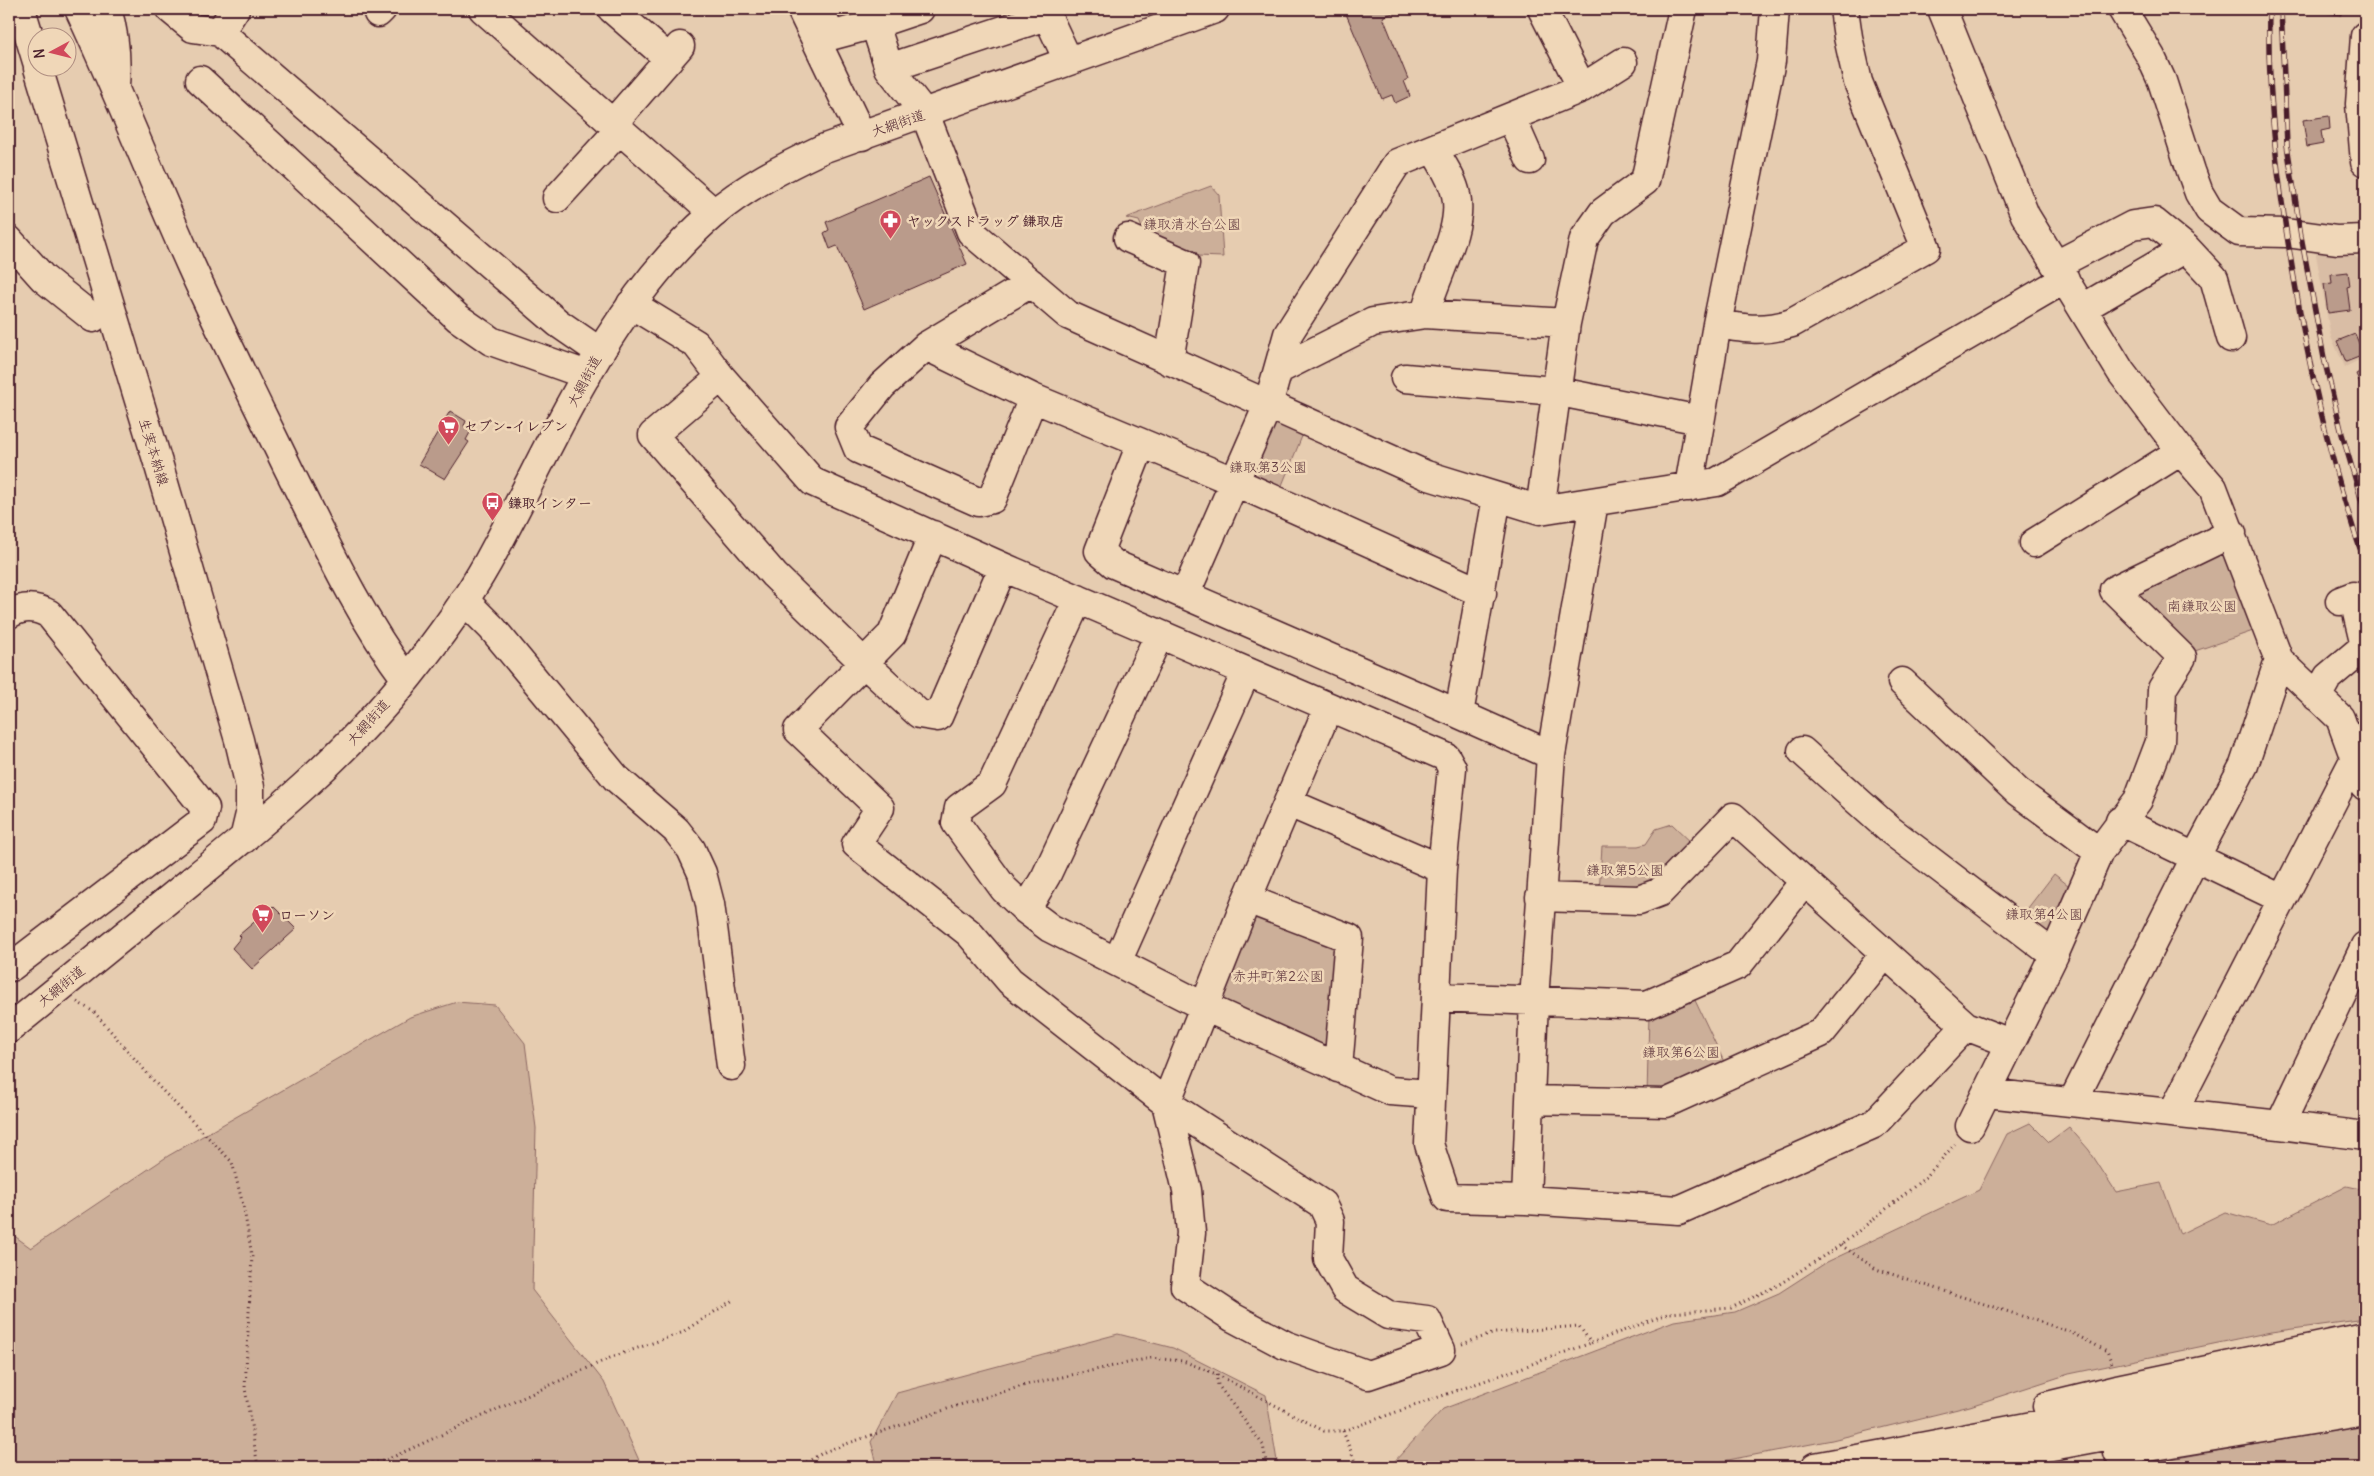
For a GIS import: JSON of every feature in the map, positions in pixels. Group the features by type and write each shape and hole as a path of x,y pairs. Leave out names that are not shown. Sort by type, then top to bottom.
{"street":[{"path":"9,13 20,9"},
{"name":"生実本納線","path":"20,9 28,34"},
{"path":"79,9 115,86 154,182 236,362 312,516 377,637 406,679"},
{"path":"107,9 114,34 117,62 115,86"},
{"path":"170,9 193,28 220,32 558,324 600,352"},
{"path":"220,32 236,9"},
{"path":"483,9 714,213"},
{"path":"558,198 674,52 612,9"},
{"path":"801,9 862,136"},
{"path":"820,9 830,36 872,16 920,9"},
{"name":"大網街道","path":"9,1029 244,838 350,744 406,679 464,600 486,564 587,375 631,304 661,266 714,213 780,170 822,149 925,114 1068,60 1215,9"},
{"path":"1542,9 1582,88"},
{"path":"1540,510 1555,391 1566,323 1584,240 1603,212 1645,181 1683,9"},
{"path":"1689,487 1717,324 1771,61 1775,9"},
{"path":"1717,324 1752,330 1777,328 1792,323 1926,248 1858,82 1844,9"},
{"path":"1942,9 2025,215 2121,372 2181,451 2213,488 2232,533 2279,660 2340,718 2365,786"},
{"path":"2122,9 2151,57 2162,81 2199,193 2209,210 2239,232 2286,233 2337,240 2365,239"},
{"path":"889,68 1045,12 1068,60"},
{"path":"872,16 889,68 925,114 971,232 1068,315 1426,475 1540,510 1717,482 2061,272 2133,225 2154,222 2186,248 2214,278 2230,338"},
{"path":"2365,36 2360,104 2365,162"},
{"path":"1185,595 1268,405 1288,334 1397,163 1582,88 1623,62"},
{"name":"生実本納線","path":"42,78 159,466 239,740 250,787 250,814 244,838"},
{"path":"200,80 458,318 491,341 587,375"},
{"path":"1511,117 1530,160"},
{"path":"1425,314 1430,294 1458,221 1456,192 1434,149"},
{"path":"1128,238 1185,263 1169,361"},
{"path":"9,240 43,278 93,318"},
{"path":"2083,308 2186,248"},
{"path":"1031,283 926,346 882,386 849,427 858,449 978,502 992,499 1032,398"},
{"path":"631,304 696,344 721,377 813,482 1159,635 1446,757 1452,768 1442,870 1429,1144 1447,1198 1526,1200 1680,1210 1874,1124 1966,1026"},
{"path":"1278,370 1373,322 1425,314 1566,323"},
{"path":"926,346 1032,398 1234,481 1482,593"},
{"path":"721,377 653,435 774,575 863,662 920,714 938,717 1003,567"},
{"path":"1405,378 1555,391 1700,420"},
{"path":"1142,444 1099,551 1114,564 1551,755"},
{"path":"2034,543 2181,451"},
{"path":"1459,714 1482,593 1497,497"},
{"path":"1526,1200 1534,1000 1551,755 1594,502"},
{"path":"1970,1126 2054,955 2099,852 2120,821 2138,800 2160,742 2162,689 2182,658 2114,590 2232,533"},
{"path":"933,535 892,634 798,730 880,808 856,844 969,933 1010,982 1166,1102 1322,1204 1330,1221 1328,1259 1345,1289 1388,1315 1427,1320 1441,1350 1368,1375 1285,1345 1232,1318 1185,1286 1191,1233 1187,1190 1166,1102 1247,898 1328,708"},
{"path":"2317,697 2328,677 2365,646 2353,596 2340,601"},
{"path":"1078,598 992,784 959,808 956,823 1004,890 1050,928 1205,1007 1390,1091 1431,1094"},
{"path":"464,600 492,628 616,778 676,830 691,849 702,873 710,904 731,1066"},
{"path":"9,614 26,608 38,608 49,614 205,808 202,821 11,966 9,964"},
{"path":"1026,910 1046,876 1159,635"},
{"path":"2073,1101 2196,856 2244,765 2279,660"},
{"path":"1117,962 1246,672"},
{"path":"1902,682 2018,792 2099,852"},
{"path":"1802,751 1890,830 2054,955"},
{"path":"2173,1112 2355,758"},
{"path":"1289,803 1442,870"},
{"path":"1540,897 1639,900 1660,892 1734,816 1804,882 1966,1026 2010,1043"},
{"path":"2120,821 2282,899"},
{"path":"1437,997 1647,1004 1738,964 1804,882"},
{"path":"1247,898 1349,938 1338,1068"},
{"path":"2280,1124 2365,946"},
{"path":"1530,1100 1666,1103 1820,1033 1885,954"},
{"path":"1987,1093 2280,1124 2365,1136"},
{"path":"1989,1446 2045,1406 2365,1337"},
{"path":"1938,1467 1989,1446 2365,1363"},
{"path":"1814,1467 1989,1446 2365,1388"},
{"path":"1989,1446 2039,1460 2141,1449 2365,1411"}],"path":[{"path":"57,989 94,1012 160,1088 232,1162 244,1208 252,1256 245,1388 258,1467"},
{"path":"798,1467 826,1451 953,1407 1029,1384 1151,1358 1183,1361 1216,1374 1324,1431 1343,1431 1670,1313 1731,1308 1778,1284 1841,1245 1926,1177 1970,1126"},
{"path":"1841,1245 1876,1269 2068,1331 2097,1345 2107,1351 2112,1362 2117,1389"},
{"path":"342,1467 384,1460 612,1357 681,1333 733,1300"},
{"path":"1441,1350 1495,1333 1579,1326 1591,1343"},
{"path":"1216,1374 1218,1385 1263,1445 1267,1467"},
{"path":"1343,1431 1357,1467"}],"shaded area":[{"path":"2345,246 2365,266 2365,357 2345,367 2331,337 2315,249"}],"green space":[{"name":"鎌取清水台公園","path":"1211,186 1219,195 1223,257 1197,256 1147,239 1139,221 1126,218"},
{"name":"鎌取第3公園","path":"1277,418 1305,429 1278,495 1248,481"},
{"name":"南鎌取公園","path":"2225,548 2256,630 2192,652 2130,595"},
{"name":"鎌取第5公園","path":"1672,824 1695,846 1657,886 1599,893 1602,846 1638,846 1646,844 1656,829"},
{"name":"鎌取第4公園","path":"2054,874 2073,889 2053,932 2042,934 2021,917"},
{"name":"赤井町第2公園","path":"1252,908 1339,946 1335,1052 1216,1002"},
{"name":"鎌取第6公園","path":"1692,994 1727,1068 1647,1096 1649,1013"},
{"path":"457,1002 495,1005 525,1043 536,1128 532,1290 604,1382 642,1467 9,1467 9,1232 31,1248 168,1156 410,1017"},
{"path":"2030,1123 2049,1142 2069,1127 2089,1150 2116,1192 2161,1183 2180,1234 2225,1212 2271,1225 2347,1186 2365,1190 2365,1319 2271,1332 2069,1374 1970,1406 1832,1440 1692,1467 1392,1467 1392,1464 1443,1409 1674,1321 1735,1312 1779,1293 1827,1262 1979,1190 2007,1134"},
{"path":"1118,1334 1173,1348 1266,1395 1278,1467 878,1467 871,1442 897,1393"},
{"path":"2362,1426 2365,1435 2365,1467 2125,1467"}],"building":[{"path":"1344,9 1403,9 1383,17 1408,79 1404,81 1410,96 1395,103 1392,95 1382,99"},
{"path":"2306,9 2342,9 2341,15"},
{"path":"2329,116 2330,129 2321,131 2323,144 2307,147 2303,120"},
{"name":"ヤックスドラッグ 鎌取店","path":"929,177 967,264 864,309 837,246 830,249 824,233 829,230 826,222"},
{"path":"2348,272 2350,286 2347,287 2350,310 2328,313 2324,284 2332,283 2331,274"},
{"path":"2365,327 2365,344 2359,330"},
{"path":"2355,334 2364,355 2346,362 2337,341"},
{"path":"2365,369 2365,394 2356,374"},
{"path":"450,411 466,421 464,426 472,429 466,440 469,442 445,479 419,464"},
{"path":"273,906 296,929 252,969 232,948 241,937 239,935"}],"railway":[{"path":"2269,9 2270,78 2275,147 2295,284 2308,355 2324,425 2353,529 2365,563"},
{"path":"2281,9 2287,145 2301,236 2324,358 2342,434 2365,512"}],"place":[{"name":"ヤックスドラッグ 鎌取店","path":"891,240"},
{"name":"セブン-イレブン","path":"448,445"},
{"name":"鎌取インター","path":"492,522"},
{"name":"ローソン","path":"263,934"}]}
